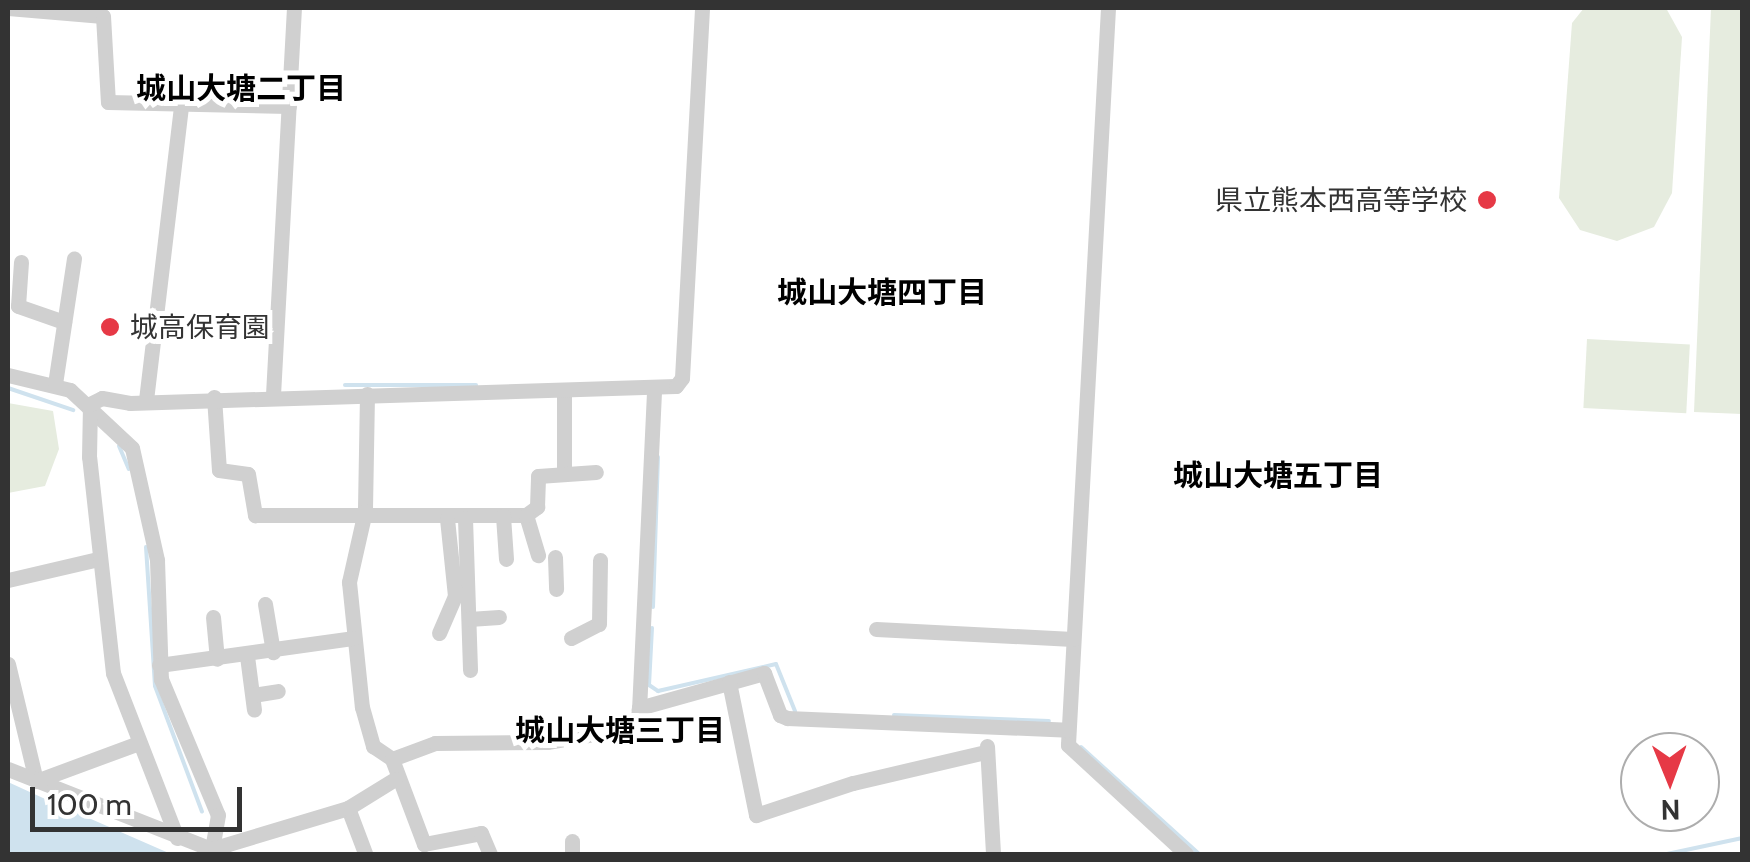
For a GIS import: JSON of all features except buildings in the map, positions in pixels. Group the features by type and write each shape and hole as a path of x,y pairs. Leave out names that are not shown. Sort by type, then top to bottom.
{"street":[{"path":"8,8 102,16 102,98 180,106 289,106"},
{"path":"274,395 294,8"},
{"path":"90,404 102,398 669,390 682,378 702,8"},
{"path":"1108,8 1068,745 1186,854"},
{"path":"146,400 180,106"},
{"path":"54,384 74,258"},
{"path":"21,262 18,306 64,322"},
{"path":"8,376 54,384 90,404 132,448 157,560 159,664 167,698 218,814 216,852"},
{"path":"564,392 564,473"},
{"path":"392,758 435,743 546,742 595,734 637,718 654,392"},
{"path":"367,394 364,519 351,564 354,638 373,746 392,758 395,779 427,850 481,834 490,854"},
{"path":"214,397 219,470 248,474 255,515 364,519 526,515 537,508 538,476 596,472"},
{"path":"90,404 98,559 112,673 136,744 177,838"},
{"path":"526,515 538,556"},
{"path":"504,516 506,559"},
{"path":"438,633 454,596 447,518"},
{"path":"465,518 469,619 464,630 470,670"},
{"path":"556,557 556,589"},
{"path":"8,580 98,559"},
{"path":"571,638 599,624 600,560"},
{"path":"265,604 273,652"},
{"path":"212,617 217,659"},
{"path":"469,619 499,617"},
{"path":"876,629 1074,638"},
{"path":"159,664 248,656 354,638"},
{"path":"248,656 254,703 278,691"},
{"path":"8,664 36,781"},
{"path":"639,708 764,673 780,715 787,718 1068,730"},
{"path":"729,682 756,815 853,782 986,752"},
{"path":"993,854 986,752 994,728"},
{"path":"36,781 136,744"},
{"path":"8,768 216,852 348,808 395,779"},
{"path":"348,808 365,854"}],"shaded area":[{"path":"1584,8 1666,8 1682,37 1672,193 1654,227 1617,241 1580,230 1559,198 1572,23"},
{"path":"1711,8 1742,8 1742,414 1694,412"},
{"path":"1587,339 1690,344 1686,413 1583,408"},
{"path":"8,403 53,411 59,449 45,486 8,493"}],"water":[{"path":"8,782 43,798 171,854 8,854"}],"waterway":[{"path":"345,385 476,385"},
{"path":"8,388 73,410"},
{"path":"119,446 129,469"},
{"path":"653,607 658,457"},
{"path":"146,547 155,686 202,812"},
{"path":"652,628 649,685 658,691 776,664 795,711"},
{"path":"894,715 1049,721"},
{"path":"1081,747 1199,854"},
{"path":"1667,854 1742,838"}],"place":[{"name":"県立熊本西高等学校","path":"1487,200"},
{"name":"城高保育園","path":"110,327"}],"district":[{"name":"城山大塘二丁目","path":"241,89"},
{"name":"城山大塘四丁目","path":"882,293"},
{"name":"城山大塘五丁目","path":"1278,476"},
{"name":"城山大塘三丁目","path":"620,731"}]}
